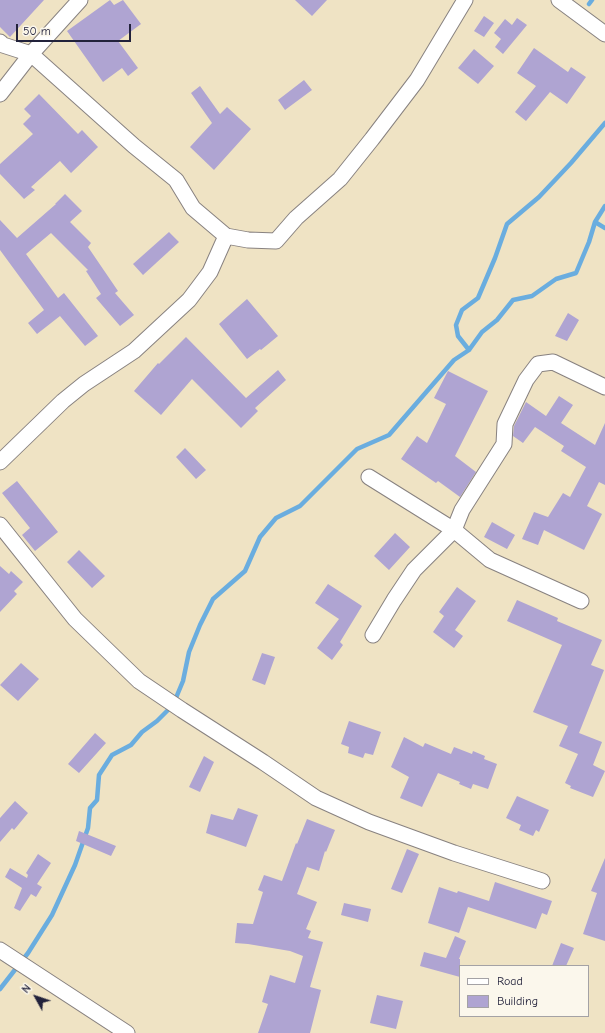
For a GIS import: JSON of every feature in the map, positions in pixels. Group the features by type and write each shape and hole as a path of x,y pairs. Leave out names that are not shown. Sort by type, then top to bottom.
{"street":[{"path":"0,94 31,54 80,0"},
{"path":"0,42 31,54 128,141 176,180 193,208 226,236 248,240 276,241 296,218 340,179 372,139 417,80 465,0"},
{"path":"559,0 605,34"},
{"path":"0,462 68,397 84,384 134,351 189,300 210,272 226,236"},
{"path":"374,635 394,600 414,570 454,530 462,510 504,444 505,424 526,380 538,364 553,362 605,387"},
{"path":"369,476 454,530 490,560 582,601"},
{"path":"0,525 75,619 139,681 182,710 316,798 376,825 454,853 542,881"},
{"path":"5,954 127,1033"}],"building":[{"path":"0,0 44,0 10,37 0,27"},
{"path":"110,0 114,5 123,0 141,24 118,41 138,68 128,76 122,68 103,82 67,31"},
{"path":"295,0 327,0 312,16"},
{"path":"484,16 494,23 484,37 474,31"},
{"path":"517,18 527,25 503,54 495,47 501,39 494,33 505,19 512,25"},
{"path":"534,48 568,72 571,67 586,77 567,104 550,92 526,121 515,112 536,86 517,73"},
{"path":"474,49 494,66 478,84 458,68"},
{"path":"304,80 312,90 285,110 278,100"},
{"path":"200,86 220,114 227,107 251,129 214,170 190,147 212,123 191,93"},
{"path":"39,94 78,134 82,130 98,147 71,173 60,161 31,187 35,190 24,199 0,174 0,164 33,134 23,124 31,116 24,109"},
{"path":"65,194 82,211 70,222 91,243 88,247 118,291 115,293 134,315 120,326 96,298 101,294 86,271 88,270 51,233 26,254 58,298 64,293 98,336 85,346 60,316 37,334 28,323 44,310 0,250 0,220 17,238 56,204"},
{"path":"169,232 179,242 143,275 133,264"},
{"path":"247,299 278,336 247,359 219,324"},
{"path":"568,313 579,320 567,341 555,336"},
{"path":"186,337 246,398 278,370 286,380 255,408 258,411 241,428 192,379 161,415 134,391 158,363 159,364"},
{"path":"448,371 488,391 455,456 476,472 460,497 438,481 436,483 401,459 417,436 427,443 446,404 434,398"},
{"path":"559,396 573,405 561,423 595,445 605,423 605,485 599,482 587,506 602,514 584,550 544,530 538,545 522,539 534,512 548,517 563,493 570,497 586,467 561,451 564,446 535,427 523,443 513,436 514,426 526,402 546,416"},
{"path":"185,448 206,470 196,479 176,457"},
{"path":"17,481 58,532 35,551 22,535 30,528 2,493"},
{"path":"492,522 515,535 507,549 484,537"},
{"path":"395,533 410,547 389,570 374,556"},
{"path":"79,550 105,576 92,588 67,562"},
{"path":"0,566 9,574 11,571 23,582 14,591 17,594 0,612"},
{"path":"328,584 362,606 340,642 343,645 332,660 317,648 339,619 315,603"},
{"path":"457,587 476,601 455,630 463,636 454,648 433,632 444,616 439,612"},
{"path":"517,600 558,618 557,621 602,640 591,665 604,670 579,733 602,742 593,765 605,771 593,797 570,788 571,786 565,783 578,754 559,746 568,726 533,712 562,645 507,621"},
{"path":"262,653 275,657 265,685 252,680"},
{"path":"21,663 39,679 18,701 0,685"},
{"path":"349,721 381,732 373,755 365,753 363,758 348,753 349,747 341,744"},
{"path":"95,733 106,743 79,773 68,764"},
{"path":"404,737 423,747 425,743 451,754 454,747 472,754 473,751 485,756 484,759 497,764 488,789 473,784 471,789 459,784 460,782 438,773 422,807 400,798 409,777 391,767"},
{"path":"204,756 214,762 200,792 189,787"},
{"path":"517,796 549,810 539,832 536,830 533,836 519,830 521,825 506,818"},
{"path":"15,801 28,813 14,830 12,828 0,842 0,818"},
{"path":"238,808 258,815 246,847 206,833 211,814 233,820"},
{"path":"307,819 335,830 326,852 325,851 319,871 307,867 297,894 317,902 306,929 311,931 308,938 323,942 310,987 321,990 310,1033 258,1033 268,1004 262,1002 270,975 295,983 303,956 290,951 235,943 237,923 253,924 263,892 258,890 264,875 282,881 296,843 297,844"},
{"path":"79,831 116,846 111,856 76,841"},
{"path":"407,849 419,854 402,893 391,889"},
{"path":"38,854 51,863 37,884 42,887 36,897 31,894 20,911 14,908 22,888 5,877 10,868 27,878 28,875 26,873"},
{"path":"605,858 605,941 583,934 597,893 591,891"},
{"path":"495,882 552,901 547,915 542,913 536,929 468,907 459,933 428,923 439,887 457,893 458,891 489,901"},
{"path":"344,903 371,909 368,922 341,915"},
{"path":"455,936 466,941 459,959 459,977 420,966 424,952 446,958"},
{"path":"561,943 574,948 566,965 552,965"},
{"path":"377,995 403,1001 396,1029 370,1023"}],"waterway":[{"path":"589,4 592,0"},
{"path":"0,989 28,953 52,915 75,865 88,828 90,808 97,800 99,775 112,755 131,745 142,732 157,721 173,705 183,681 189,652 213,599 245,571 260,537 276,518 300,506 357,449 389,435 454,360 469,350 458,336 456,325 462,310 478,298 495,258 507,224 539,197 571,163 605,123"},
{"path":"469,350 482,332 497,320 513,300 532,296 556,279 576,273 589,242 595,222 605,206"},
{"path":"595,222 605,228"}]}
